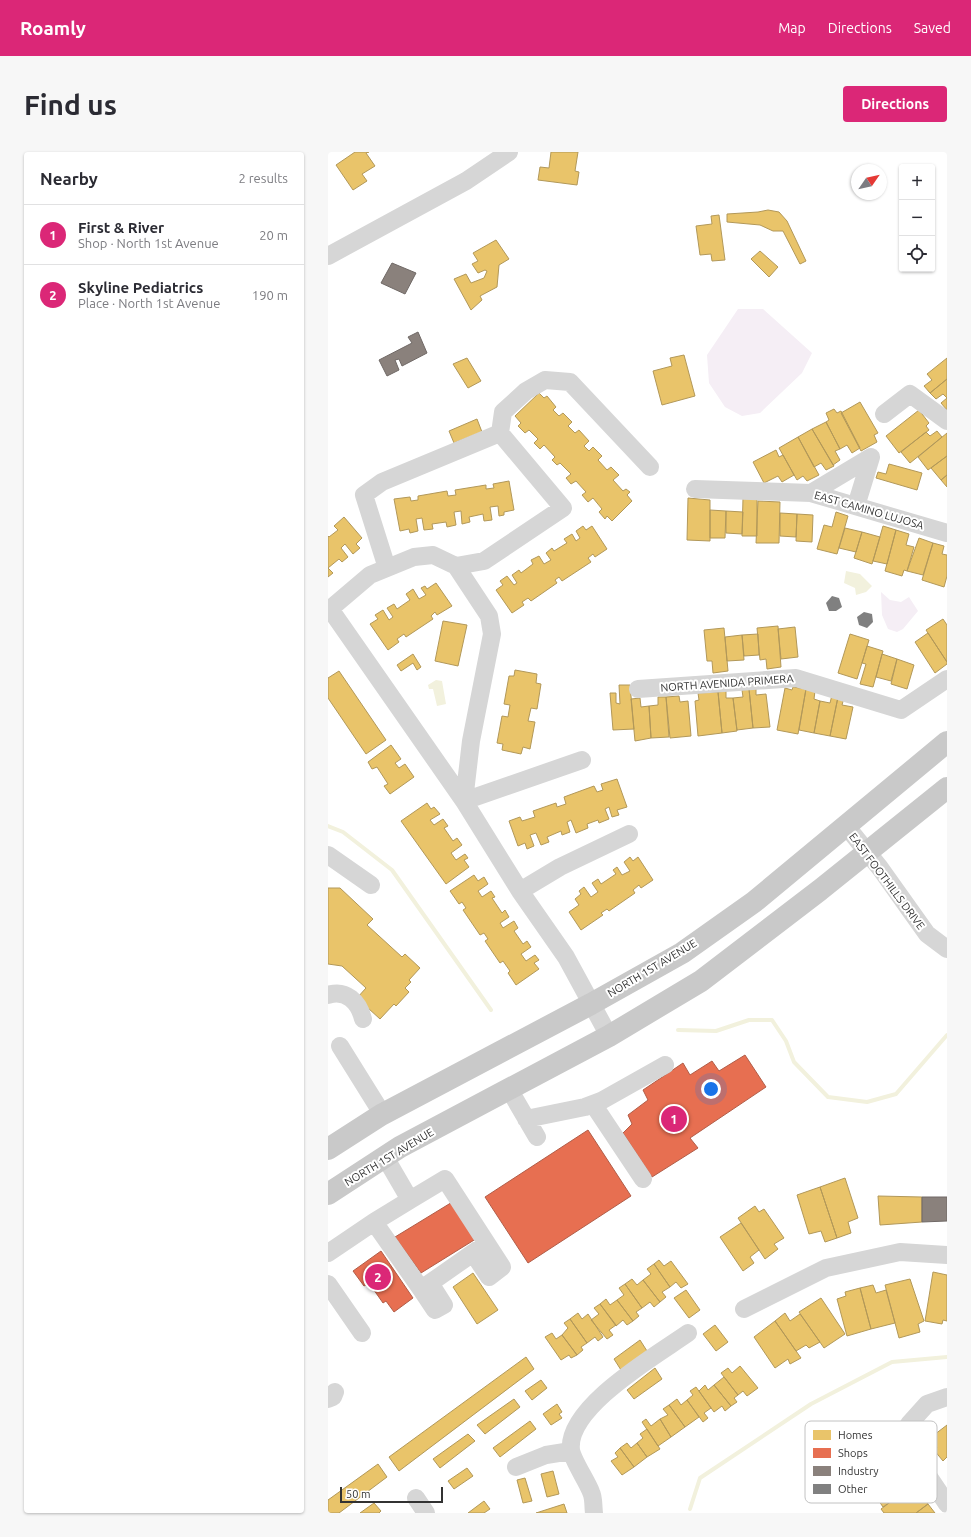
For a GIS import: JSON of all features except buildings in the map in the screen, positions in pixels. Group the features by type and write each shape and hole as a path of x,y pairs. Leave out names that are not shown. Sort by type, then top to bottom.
{"main road":[{"name":"NORTH 1ST AVENUE","path":"328,1149 383,1115 591,1004 682,953 754,902 847,827 947,742"},
{"name":"NORTH 1ST AVENUE","path":"328,1194 385,1157 609,1036 701,981 947,788"}],"street":[{"path":"328,256 466,181 509,152"},
{"path":"456,566 484,561 563,508 500,433 503,412 526,391 545,380 570,382 650,467"},
{"path":"884,414 910,394 947,421"},
{"path":"386,568 364,496 382,482 500,433"},
{"path":"812,493 871,457 856,506"},
{"name":"EAST CAMINO LUJOSA","path":"695,489 812,493 947,533"},
{"path":"464,801 471,741 492,634 489,616 456,566 433,555 414,557 370,575 330,609 464,801 520,891 566,958 609,1036"},
{"name":"NORTH AVENIDA PRIMERA","path":"638,689 796,678 902,710 947,679"},
{"path":"464,801 582,760"},
{"name":"EAST FOOTHILLS DRIVE","path":"847,827 927,934 947,950"},
{"path":"520,891 560,867 629,834"},
{"path":"328,855 333,857 371,885"},
{"path":"328,995 342,994 350,997 357,1003 361,1010 363,1019"},
{"path":"340,1044 383,1115"},
{"path":"526,1119 593,1104 665,1065"},
{"path":"509,1089 537,1137"},
{"path":"593,1104 643,1179"},
{"path":"385,1157 410,1200"},
{"path":"328,1253 374,1222 445,1179 480,1248 425,1286 374,1222"},
{"path":"744,1309 826,1268 900,1252 947,1255"},
{"path":"328,1284 362,1333"},
{"path":"594,1513 592,1493 571,1451 574,1434 588,1410 600,1396 688,1333"},
{"path":"912,1421 926,1404 947,1398"},
{"path":"516,1467 546,1455 571,1451"},
{"path":"937,1489 947,1504"},
{"path":"416,1498 426,1513"}],"shaded area":[{"path":"738,309 763,309 812,353 802,373 760,413 742,416 725,407 709,383 707,355"},
{"path":"846,571 860,574 872,586 866,592 856,595 855,588 844,583"},
{"path":"881,592 890,600 901,602 909,597 918,611 903,629 897,632 888,629 882,615"},
{"path":"436,680 442,681 446,704 437,706 433,689 429,689 428,685"}],"waterway":[{"path":"328,826 343,832 392,870 491,1010"},
{"path":"678,1030 716,1031 749,1020 772,1020 786,1041 794,1062 828,1097 867,1102 896,1094 947,1035"},
{"path":"690,1509 700,1478 811,1404 892,1362 947,1357"}],"place":[{"name":"First & River","path":"674,1119"},
{"name":"Skyline Pediatrics","path":"378,1277"}]}
